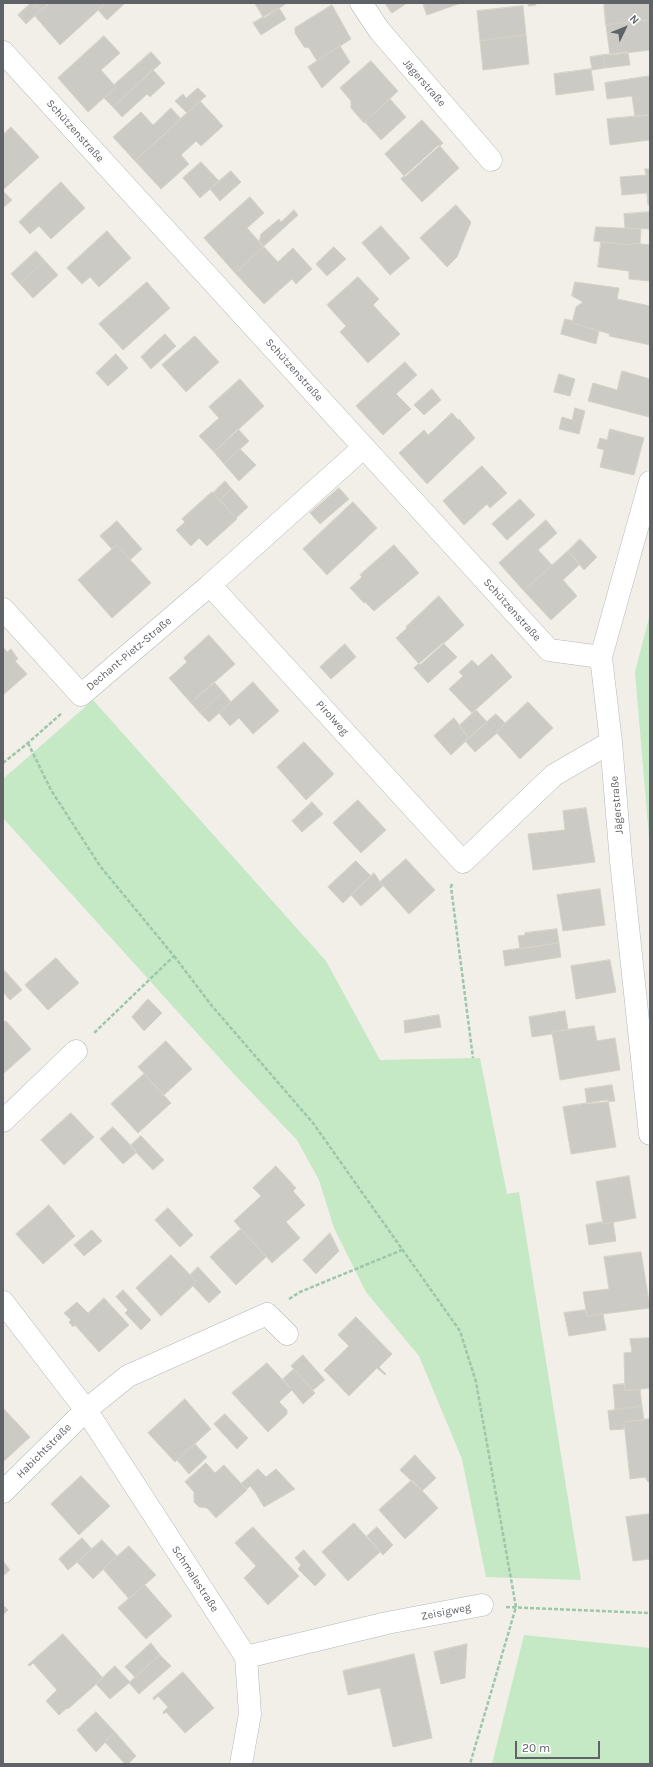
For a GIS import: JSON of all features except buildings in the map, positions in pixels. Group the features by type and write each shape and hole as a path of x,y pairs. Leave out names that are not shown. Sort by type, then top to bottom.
{"street":[{"name":"Jägerstraße","path":"361,3 379,30 491,160"},
{"name":"Schützenstraße","path":"3,52 549,650 601,657"},
{"path":"210,585 364,447"},
{"name":"Jägerstraße","path":"650,482 601,657 611,742 623,876 650,1134"},
{"name":"Dechant-Pietz-Straße","path":"3,609 81,695 210,585"},
{"name":"Pirolweg","path":"210,585 463,862"},
{"path":"463,862 554,775 611,742"},
{"path":"3,1121 76,1051"},
{"name":"Schmalestraße","path":"3,1302 86,1410 246,1657 250,1714 241,1764"},
{"path":"86,1410 128,1376 267,1314 287,1334"},
{"name":"Habichtstraße","path":"3,1492 86,1410"},
{"name":"Zeisigweg","path":"246,1657 386,1623 482,1605"}],"path":[{"path":"3,763 28,744 81,695"},
{"path":"28,744 51,790 100,866 174,956 212,1006 313,1123 460,1331 476,1382 516,1607 470,1764"},
{"path":"463,862 451,887 473,1058"},
{"path":"76,1051 174,956"},
{"path":"267,1314 300,1292 402,1250"},
{"name":"Zeisigweg","path":"482,1605 650,1613"}],"green space":[{"path":"650,614 650,849 635,672"},
{"path":"93,700 326,961 380,1060 480,1058 507,1194 519,1192 581,1580 486,1577 462,1459 419,1356 366,1292 334,1228 319,1180 297,1140 233,1073 3,818 3,779"},
{"path":"524,1635 650,1648 650,1764 492,1764"}]}
